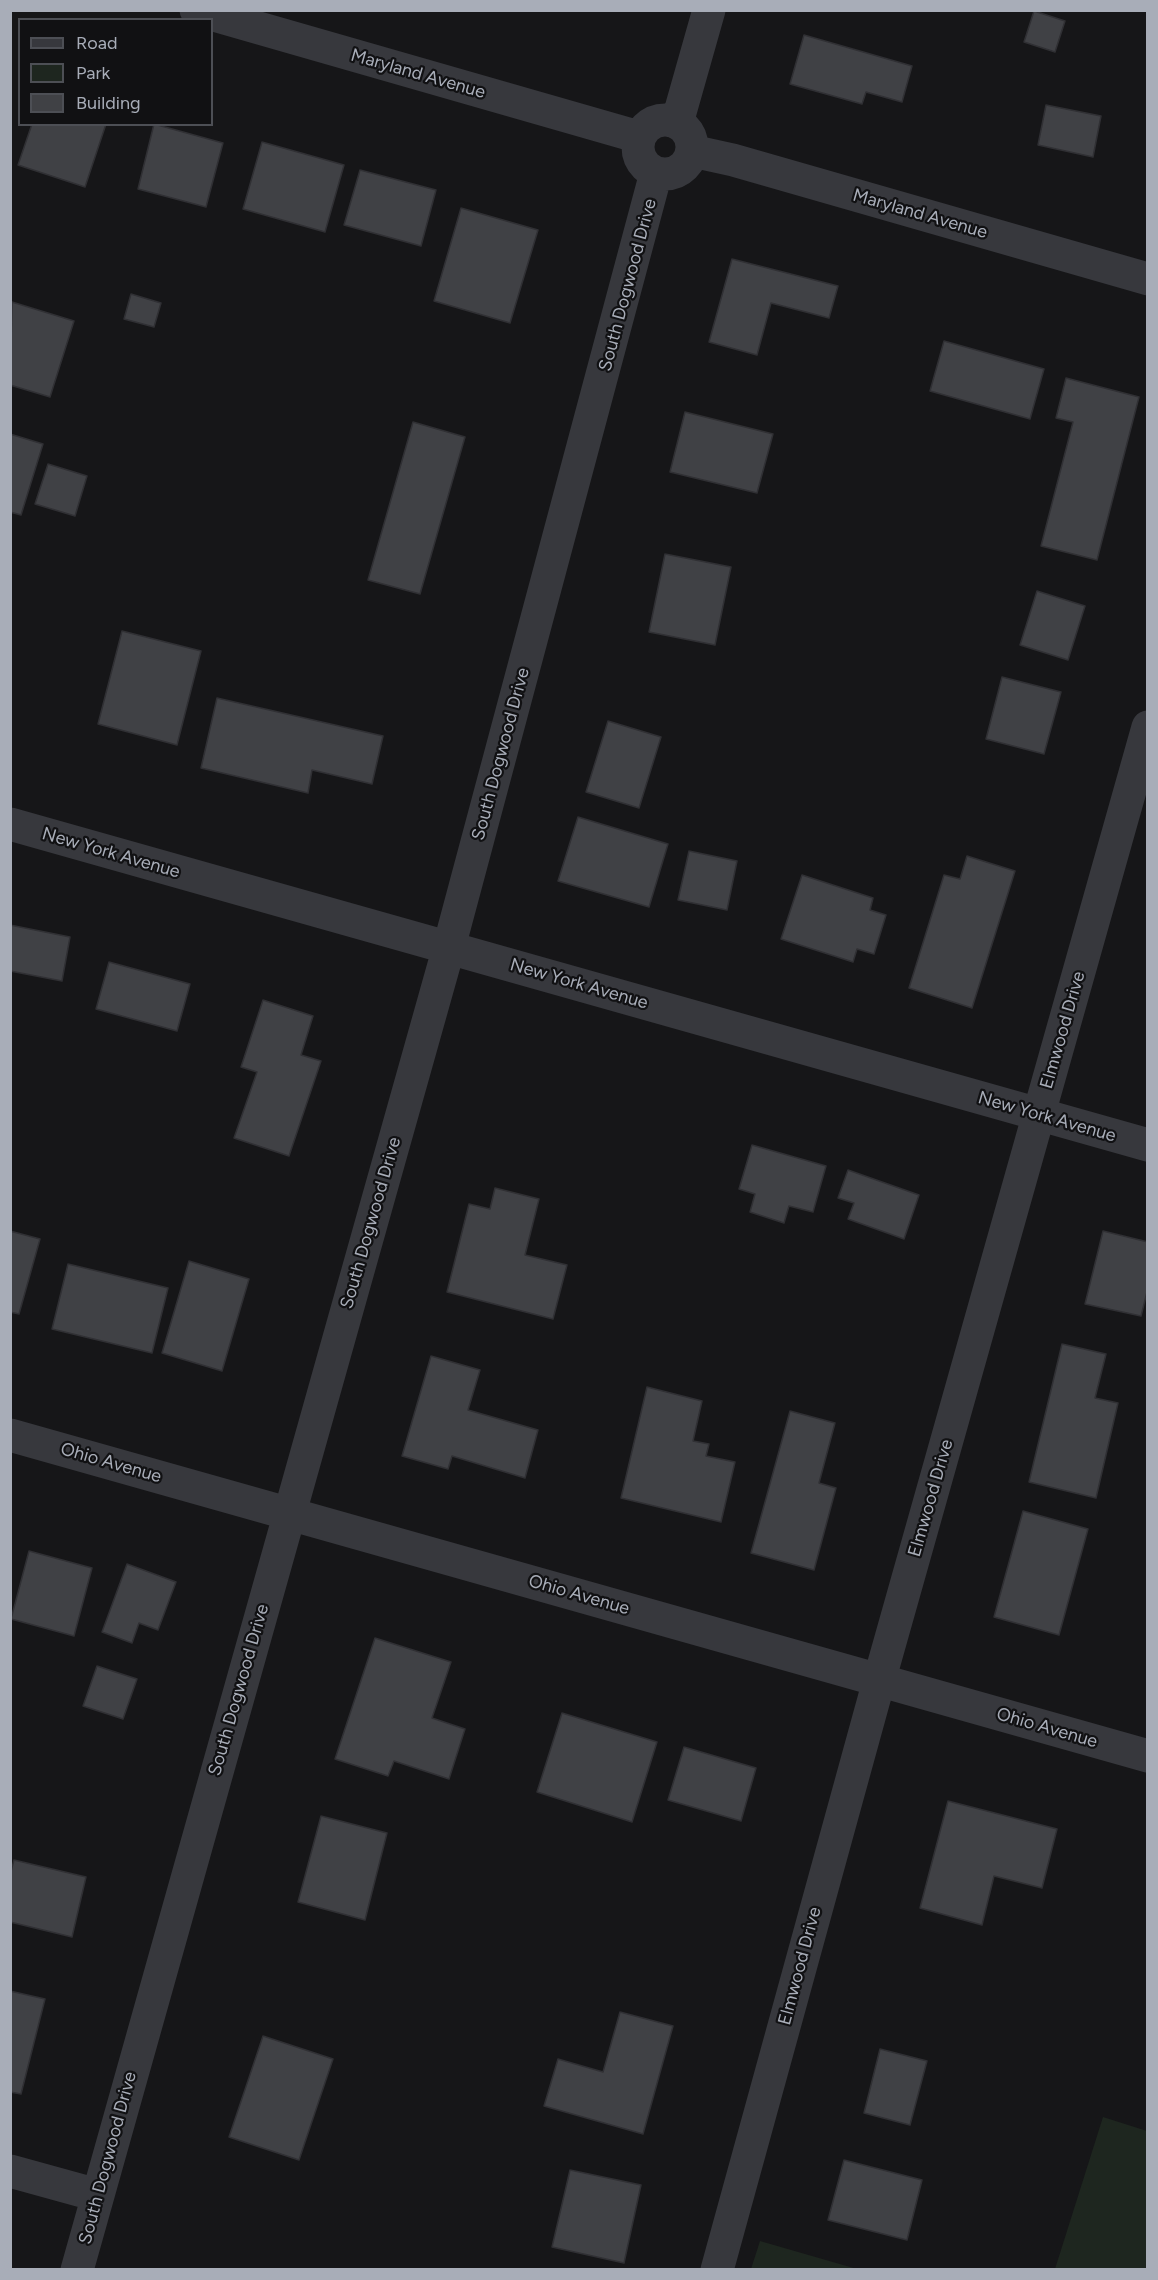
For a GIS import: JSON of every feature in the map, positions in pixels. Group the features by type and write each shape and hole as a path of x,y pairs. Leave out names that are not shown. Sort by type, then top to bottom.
{"street":[{"name":"Maryland Avenue","path":"196,10 639,137"},
{"path":"685,137 669,120 651,123 639,137 638,155 648,170 666,175 682,169 688,162 685,137 709,10"},
{"name":"Maryland Avenue","path":"685,137 733,160 1148,279"},
{"name":"South Dogwood Drive","path":"77,2270 449,947 656,173"},
{"name":"Elmwood Drive","path":"717,2270 879,1681 1148,727"},
{"name":"New York Avenue","path":"10,824 1148,1145"},
{"name":"Ohio Avenue","path":"10,1435 1148,1756"},
{"path":"10,2171 97,2194"}],"green space":[{"path":"1103,2117 1147,2131 1147,2269 1055,2269"},
{"path":"760,2241 857,2269 751,2269"}],"building":[{"path":"1034,11 1065,21 1055,52 1024,42"},
{"path":"804,35 912,66 902,102 866,92 862,104 790,84"},
{"path":"1046,105 1101,116 1093,157 1038,145"},
{"path":"31,126 105,126 85,187 18,165"},
{"path":"154,126 161,126 223,143 206,207 138,189"},
{"path":"262,142 344,165 325,232 243,209"},
{"path":"360,170 436,190 421,246 344,225"},
{"path":"461,208 538,230 510,323 434,301"},
{"path":"732,259 838,286 829,318 771,303 757,355 709,342"},
{"path":"131,294 161,303 154,327 124,319"},
{"path":"12,302 74,321 50,397 10,385"},
{"path":"944,341 1044,369 1030,419 930,391"},
{"path":"1066,378 1139,397 1097,560 1041,546 1073,422 1056,418"},
{"path":"685,412 773,434 757,493 670,472"},
{"path":"413,422 465,437 420,594 368,580"},
{"path":"10,434 43,444 21,515 10,512"},
{"path":"48,464 87,476 75,516 35,504"},
{"path":"665,554 731,567 715,645 649,632"},
{"path":"1037,591 1085,606 1068,660 1020,645"},
{"path":"122,631 201,651 177,745 98,724"},
{"path":"1002,677 1061,692 1044,754 986,739"},
{"path":"217,698 383,736 372,784 312,770 308,793 201,768"},
{"path":"608,721 661,737 639,808 586,792"},
{"path":"578,817 668,844 649,907 558,881"},
{"path":"689,851 737,861 727,910 678,900"},
{"path":"967,856 1015,871 972,1008 909,988 944,875 960,879"},
{"path":"802,875 873,898 870,910 886,915 874,954 857,949 853,962 781,939"},
{"path":"10,925 70,937 62,981 10,971"},
{"path":"109,962 190,984 177,1031 96,1009"},
{"path":"263,1000 313,1016 301,1055 321,1061 289,1156 234,1138 257,1072 241,1067"},
{"path":"752,1145 826,1166 813,1212 789,1206 784,1223 750,1212 755,1194 739,1189"},
{"path":"848,1170 919,1195 904,1239 848,1219 854,1203 838,1198"},
{"path":"495,1188 539,1199 525,1255 567,1265 553,1319 447,1292 469,1204 490,1209"},
{"path":"10,1231 40,1239 19,1314 10,1312"},
{"path":"1103,1231 1148,1242 1148,1288 1141,1316 1085,1304"},
{"path":"189,1261 249,1279 222,1371 162,1353"},
{"path":"68,1264 168,1288 152,1353 52,1329"},
{"path":"1062,1344 1106,1354 1095,1398 1118,1403 1096,1498 1029,1482"},
{"path":"431,1356 480,1370 468,1410 538,1430 525,1478 452,1456 448,1469 402,1456"},
{"path":"647,1387 702,1401 693,1441 709,1444 706,1456 735,1462 721,1522 621,1498"},
{"path":"790,1411 835,1423 819,1483 836,1488 814,1570 751,1553"},
{"path":"1023,1511 1088,1529 1059,1635 994,1617"},
{"path":"29,1551 92,1568 74,1636 11,1619"},
{"path":"127,1564 176,1582 158,1630 139,1623 132,1643 102,1632"},
{"path":"375,1638 451,1662 432,1718 465,1729 449,1779 394,1761 388,1776 335,1759"},
{"path":"97,1666 137,1679 123,1719 83,1706"},
{"path":"562,1713 657,1742 632,1822 537,1792"},
{"path":"684,1747 756,1768 741,1821 668,1800"},
{"path":"948,1801 1057,1829 1042,1888 994,1876 982,1925 920,1908"},
{"path":"321,1816 387,1833 365,1920 298,1902"},
{"path":"14,1860 86,1877 72,1937 10,1922 10,1875"},
{"path":"10,1991 45,1999 21,2094 10,2092"},
{"path":"620,2012 673,2026 643,2134 544,2106 558,2059 603,2072"},
{"path":"263,2036 333,2059 299,2160 229,2137"},
{"path":"880,2049 927,2061 910,2125 864,2113"},
{"path":"844,2160 922,2180 907,2240 828,2220"},
{"path":"570,2170 641,2185 624,2263 552,2247"}]}
